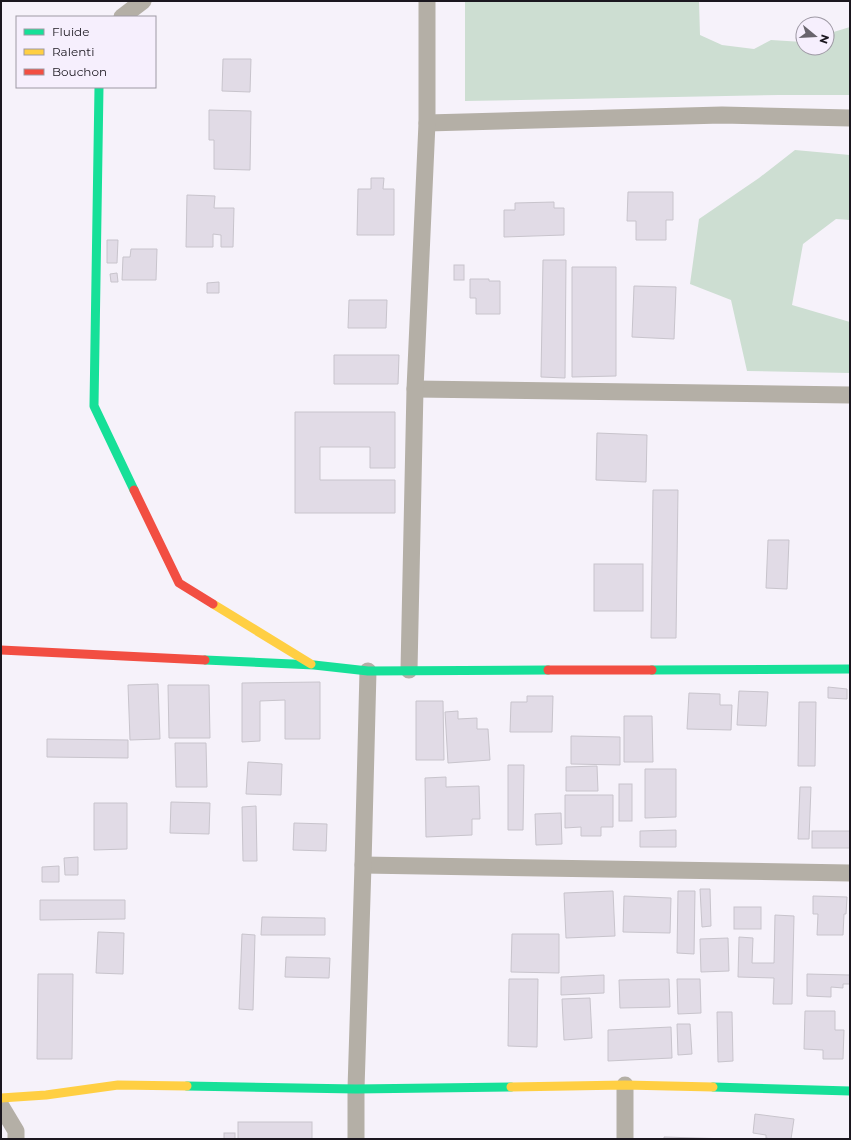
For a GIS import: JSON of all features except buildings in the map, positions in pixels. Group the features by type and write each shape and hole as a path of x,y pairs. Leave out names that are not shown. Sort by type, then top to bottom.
{"street":[{"path":"123,16 143,1"},
{"path":"409,670 415,389 427,123 427,1"},
{"path":"99,88 94,406 179,584 314,665"},
{"path":"427,123 722,115 850,118"},
{"path":"415,389 850,395"},
{"path":"1,650 314,665 368,671 850,669"},
{"path":"356,1139 356,1089 364,865 368,671"},
{"path":"364,865 850,873"},
{"path":"1,1098 46,1095 118,1085 356,1089 625,1085 850,1091"},
{"path":"625,1085 625,1139"},
{"path":"1,1106 16,1131 16,1139"}],"green space":[{"path":"465,1 699,1 700,35 722,45 754,49 771,40 795,42 795,56 835,56 835,32 850,27 850,95 465,101"},
{"path":"795,150 850,155 850,220 836,219 803,244 792,305 850,322 850,373 747,371 731,300 690,284 699,219 759,178"}],"traffic: fast":[{"path":"99,88 94,406 134,490"},
{"path":"205,660 314,665 368,671 548,670"},
{"path":"652,670 850,669"},
{"path":"187,1086 356,1089 511,1087"},
{"path":"713,1087 850,1091"}],"traffic: slow":[{"path":"213,604 311,664"},
{"path":"1,1098 46,1095 118,1085 187,1086"},
{"path":"511,1087 625,1085 713,1087"}],"traffic: jam":[{"path":"134,490 179,583 213,604"},
{"path":"1,650 205,660"},
{"path":"548,670 652,670"}]}
